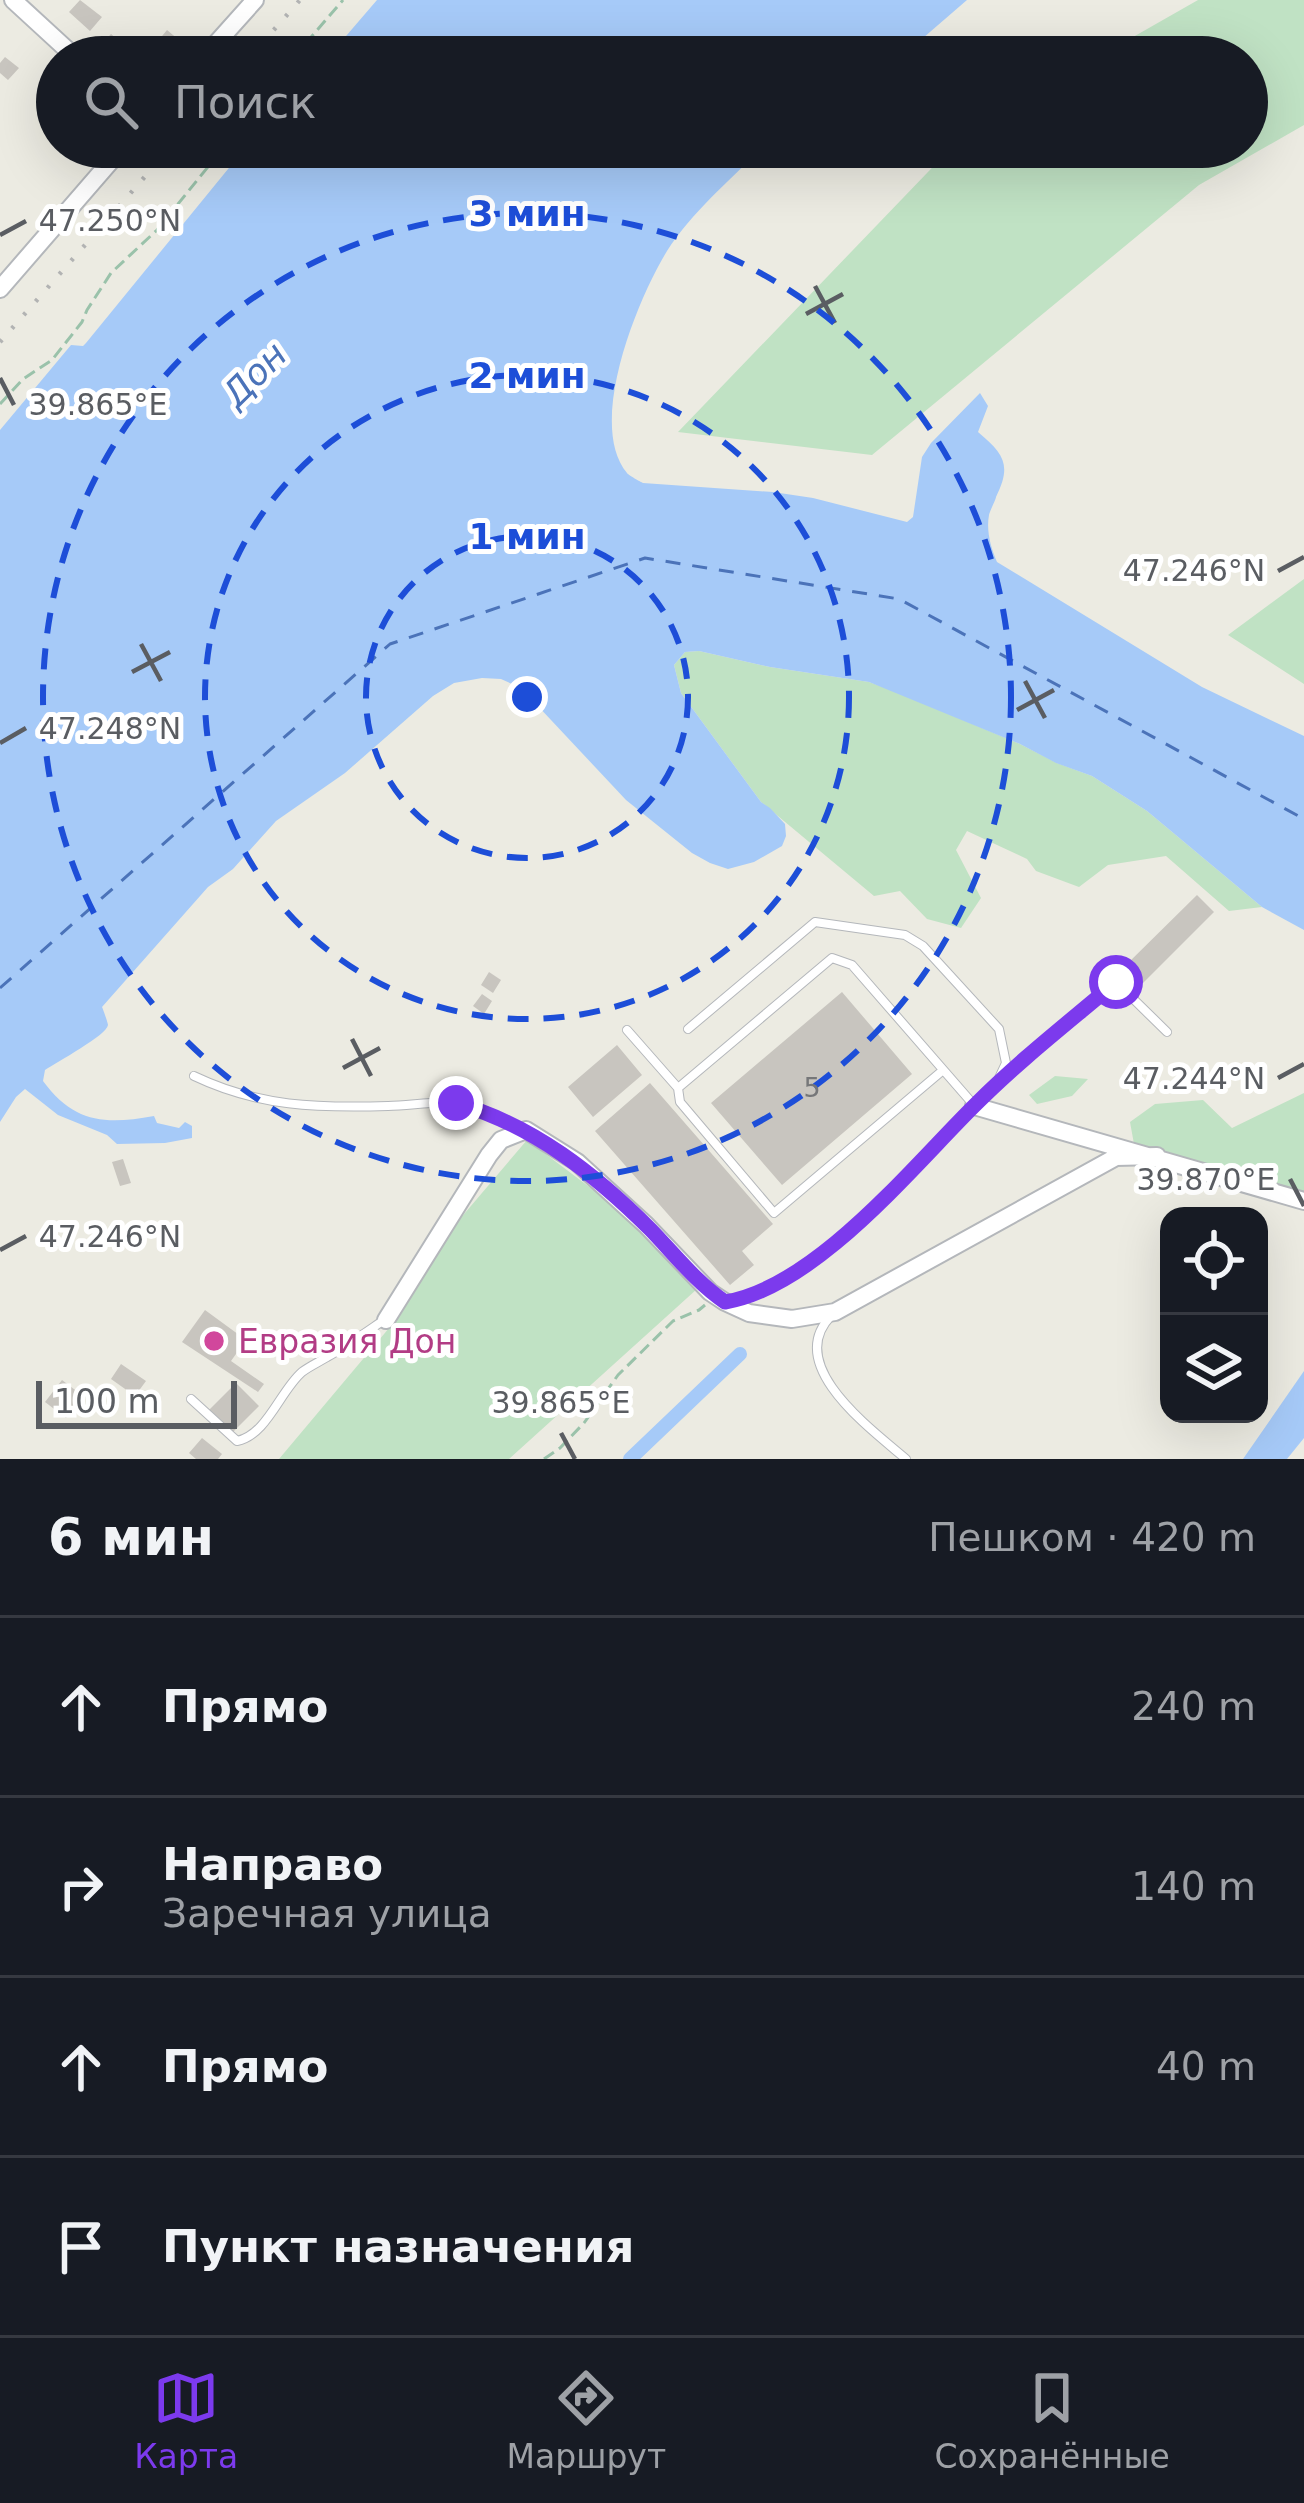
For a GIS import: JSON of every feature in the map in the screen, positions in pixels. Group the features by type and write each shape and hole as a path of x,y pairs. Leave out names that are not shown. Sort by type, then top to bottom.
{"street":[{"path":"13,0 52,36"},
{"path":"221,36 251,2"},
{"path":"0,289 106,168"},
{"path":"974,1106 1304,1201"},
{"path":"386,1320 501,1140 526,1130 577,1162 720,1298 748,1313 792,1319 835,1312 1115,1157 1157,1156"}],"lane":[{"path":"688,1029 815,922 905,935 923,946 999,1029 1006,1063 997,1084"},
{"path":"678,1088 832,958 852,965 974,1106"},
{"path":"720,1298 769,1290 800,1272 917,1166 997,1084 1116,982 1166,1032"},
{"path":"627,1030 678,1088 680,1102 774,1213 942,1071"},
{"path":"194,1076 262,1101 325,1107 456,1103 526,1130"},
{"path":"835,1312 820,1326 814,1343 823,1373 837,1395 906,1459"},
{"path":"191,1399 242,1441 303,1372 386,1320"}],"path":[{"path":"312,36 343,0"},
{"path":"0,404 22,379 52,360 111,273 157,230 207,168"},
{"path":"544,1459 584,1423 618,1375 673,1321 720,1298"}],"green space":[{"path":"1198,0 1304,0 1304,125 1268,146 1268,36 1135,36"},
{"path":"932,168 1229,168 1199,185 872,455 678,432"},
{"path":"1304,579 1304,684 1228,635"},
{"path":"685,652 869,682 1092,776 1147,811 1262,907 1229,911 1166,856 1108,865 1079,887 1036,871 1027,859 967,831 956,850 981,898 961,928 927,919 900,891 874,896 761,802 681,693 674,665"},
{"path":"1055,1076 1088,1079 1072,1096 1037,1104 1029,1095"},
{"path":"1304,1093 1304,1200 1134,1144 1130,1122 1155,1104 1203,1100 1232,1128"},
{"path":"527,1140 608,1201 697,1289 509,1459 279,1459 400,1315 459,1220"}],"water":[{"path":"377,0 967,0 925,36 346,36"},
{"name":"Дон","path":"229,168 742,168 667,251 631,329 614,394 612,424 616,451 627,473 643,483 813,498 907,522 913,517 922,457 980,393 988,406 978,432 994,447 1004,468 988,521 997,562 1202,687 1304,736 1304,930 1262,907 1147,811 1092,776 869,682 685,652 674,665 681,693 761,802 785,824 782,846 754,862 728,869 692,853 626,800 521,688 501,679 482,678 454,683 433,696 345,773 276,821 233,869 208,887 102,1007 105,1029 45,1070 43,1081 79,1113 106,1120 154,1116 157,1123 179,1128 185,1122 192,1126 192,1138 117,1144 107,1135 58,1115 25,1089 0,1122 0,430 71,345 86,343"},
{"path":"1304,1371 1304,1438 1287,1459 1243,1459"}],"building":[{"path":"80,0 102,17 90,31 69,12"},
{"path":"5,57 19,68 8,80 0,73"},
{"path":"1197,895 1214,912 1143,983 1125,966"},
{"path":"489,972 501,980 493,993 481,985"},
{"path":"842,992 912,1074 782,1185 711,1103"},
{"path":"482,994 492,1001 484,1014 473,1006"},
{"path":"617,1045 642,1075 593,1117 568,1087"},
{"path":"650,1083 773,1224 742,1251 754,1265 730,1285 595,1131"},
{"path":"123,1159 131,1183 120,1186 112,1162"},
{"name":"Евразия Дон","path":"205,1310 246,1340 231,1361 264,1384 258,1392 182,1342"},
{"path":"121,1364 146,1381 135,1396 111,1379"},
{"path":"62,1380 83,1396 66,1418 45,1402"},
{"path":"236,1383 259,1406 230,1435 207,1412"},
{"path":"202,1438 222,1454 218,1459 196,1459 189,1453"}],"waterway":[{"path":"630,1459 740,1354"}],"ferry route":[{"path":"0,988 390,644 645,558 899,599 1304,819"}],"railway":[{"path":"268,36 300,0"},
{"path":"0,342 153,168"}],"place":[{"name":"Евразия Дон","path":"214,1341"}],"route":[{"path":"456,1103 526,1130 577,1162 710,1292 725,1302 742,1299 800,1272 917,1166 997,1084 1116,982"}]}
